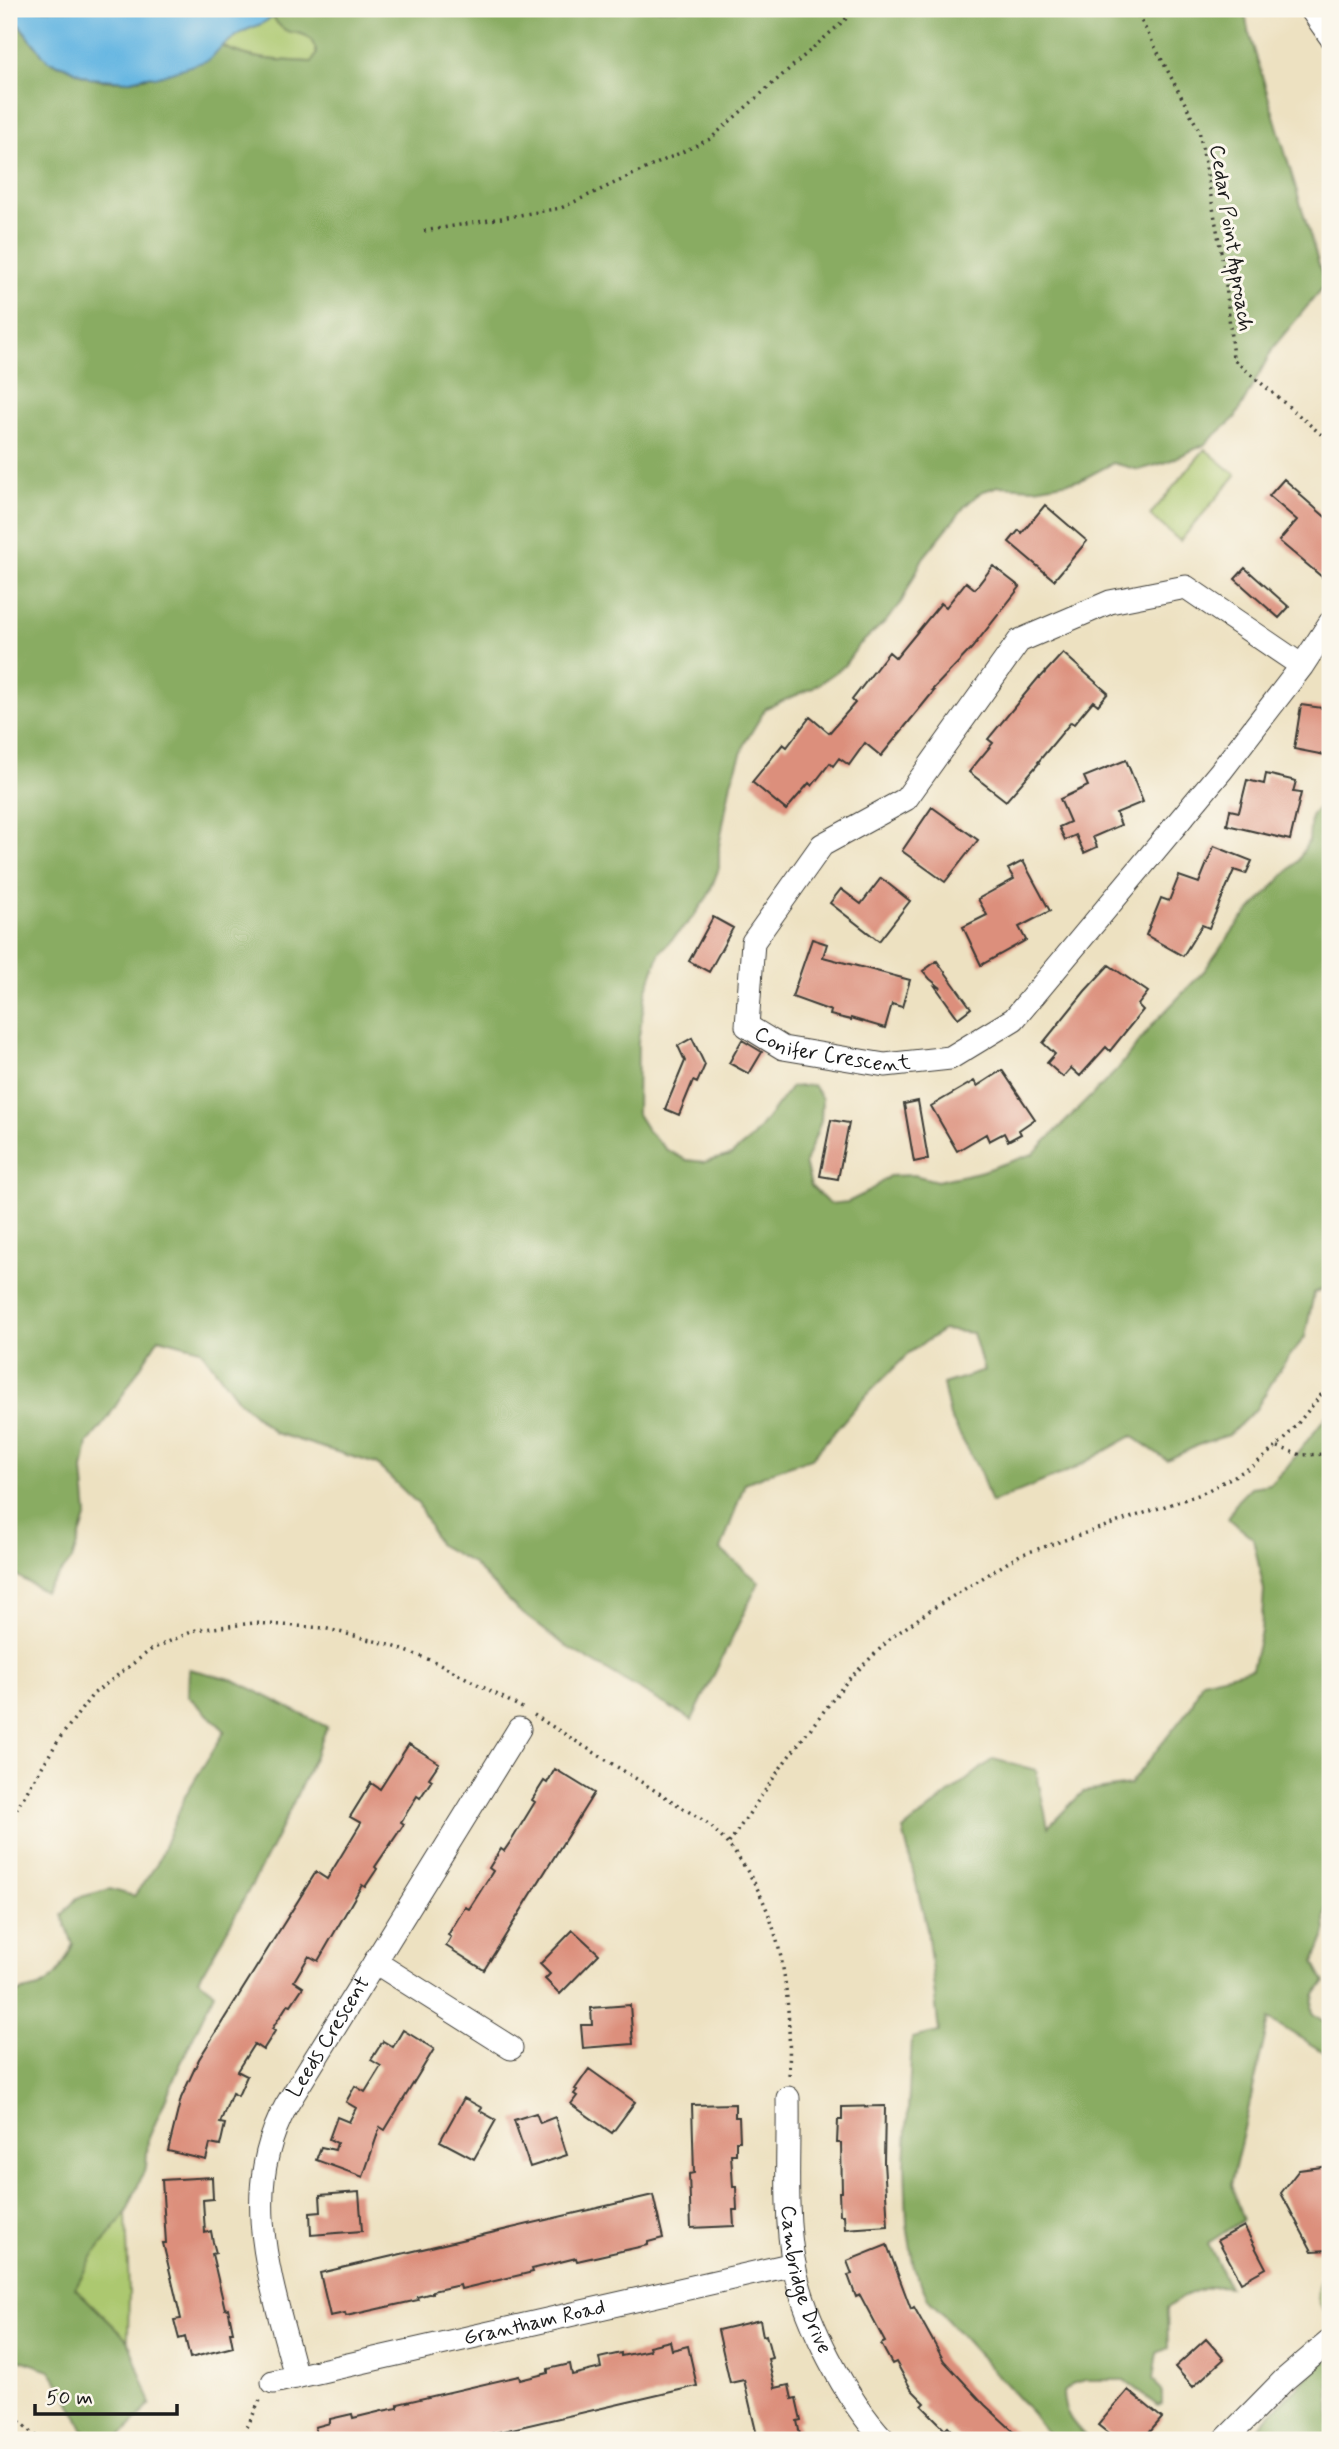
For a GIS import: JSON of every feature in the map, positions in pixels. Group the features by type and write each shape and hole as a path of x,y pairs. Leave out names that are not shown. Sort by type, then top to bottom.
{"street":[{"path":"1311,9 1330,36"},
{"name":"Conifer Crescent","path":"1302,666 1186,587 1110,602 1019,642 906,799 822,845 753,942 747,1026 783,1048 885,1065 950,1058 1014,1019 1221,771 1302,666 1330,623"},
{"name":"Leeds Crescent","path":"296,2377 266,2258 261,2224 262,2188 269,2145 286,2106 519,1729"},
{"path":"375,1962 511,2048"},
{"name":"Cambridge Drive","path":"788,2098 789,2210 794,2263 801,2293 832,2363 855,2402 884,2440"},
{"name":"Grantham Road","path":"273,2382 794,2263"},
{"path":"1225,2440 1284,2380 1330,2342"}],"path":[{"path":"424,230 561,208 710,139 857,9"},
{"name":"Cedar Point Approach","path":"1135,9 1199,130 1225,274 1233,359 1330,442"},
{"path":"729,1843 786,1760 848,1680 891,1638 932,1609 1020,1555 1201,1494 1253,1466 1277,1447 1330,1384"},
{"path":"1277,1447 1301,1455 1330,1454"},
{"path":"9,1821 59,1739 93,1694 152,1649 196,1630 254,1623 324,1628 390,1645 438,1663 540,1718 696,1816 729,1843 767,1906 777,1943 788,1997 788,2098"},
{"path":"241,2440 259,2400 273,2382"},
{"path":"9,2412 41,2440"}],"green space":[{"path":"286,9 1244,9 1325,285 1275,345 1235,418 1204,445 1167,462 1139,470 1113,463 1081,480 1035,488 999,486 981,492 965,506 923,558 902,601 887,620 858,646 844,666 813,688 766,708 746,741 731,782 719,846 719,868 708,896 693,917 660,952 646,992 638,1042 637,1114 647,1130 667,1150 686,1160 705,1162 731,1155 752,1138 791,1087 813,1085 822,1099 821,1121 805,1163 811,1186 829,1204 848,1202 868,1192 889,1176 914,1175 937,1181 979,1172 1033,1154 1117,1070 1153,1024 1204,971 1240,921 1298,861 1309,840 1311,816 1330,794 1330,1288 1314,1293 1305,1337 1281,1367 1256,1409 1229,1435 1203,1443 1167,1460 1132,1436 1071,1470 991,1503 980,1472 950,1417 943,1384 984,1371 973,1333 943,1330 909,1353 859,1403 812,1458 745,1483 721,1550 759,1582 692,1720 567,1647 518,1610 472,1563 438,1544 419,1505 376,1464 275,1433 239,1401 200,1349 159,1338 108,1418 88,1443 83,1470 87,1515 72,1560 44,1592 9,1571 9,18 48,60 55,64 90,78 122,81 154,76 195,64 211,56 222,46 254,57 312,62 317,53 309,38 284,30 273,16"},
{"path":"273,16 285,29 311,39 316,49 316,58 312,62 254,57 222,46"},
{"path":"1205,449 1236,475 1180,541 1150,515"},
{"path":"1330,1411 1330,1896 1325,1917 1326,1933 1314,1962 1325,1982 1316,1993 1312,2004 1313,2014 1330,2026 1330,2056 1269,2019 1231,2185 1243,2220 1208,2243 1229,2287 1196,2291 1167,2308 1168,2348 1157,2353 1153,2379 1162,2392 1162,2404 1158,2406 1124,2380 1086,2380 1074,2383 1063,2392 1065,2407 1074,2424 1089,2440 1053,2440 928,2299 914,2268 907,2225 905,2164 912,2038 939,2032 927,1929 903,1830 993,1759 1036,1770 1048,1827 1083,1792 1129,1785 1190,1708 1202,1681 1252,1669 1261,1631 1264,1590 1253,1538 1228,1519 1237,1501 1251,1487 1270,1484 1286,1468"},
{"path":"189,1669 234,1680 327,1727 268,1855 199,1979 214,1993 148,2140 146,2167 126,2213 92,2257 75,2288 128,2340 151,2404 117,2440 100,2440 84,2431 66,2394 50,2370 9,2356 9,1998 47,1983 61,1968 73,1944 62,1915 77,1898 110,1889 134,1896 157,1864 186,1794 225,1731 188,1696"},
{"path":"126,2213 128,2340 75,2288 92,2257"},
{"path":"1330,2270 1329,2317 1318,2299 1318,2287"},
{"path":"1330,2357 1330,2440 1246,2440 1303,2381"}],"water":[{"path":"9,9 286,9 244,31 222,46 209,60 156,77 146,76 128,81 89,78 48,61 18,23 9,18"}],"building":[{"path":"1284,479 1330,521 1330,567 1322,577 1279,541 1297,520 1269,496"},
{"path":"1045,505 1087,541 1054,580 1009,542 1019,530 1022,533"},
{"path":"993,566 1020,587 972,648 932,690 934,691 881,756 865,743 849,765 839,758 833,766 830,763 812,786 809,783 786,810 752,782 783,744 787,747 810,717 829,733 855,703 852,700 889,652 896,658 941,603 946,607 966,582 975,589"},
{"path":"1245,568 1289,607 1279,618 1235,579"},
{"path":"1063,653 1108,693 1098,705 1093,701 1074,724 1071,722 1006,801 969,772 993,743 988,739 1039,677"},
{"path":"1301,705 1330,709 1330,756 1294,749"},
{"path":"1126,760 1143,802 1116,813 1121,825 1093,837 1097,847 1084,853 1076,835 1065,840 1059,827 1070,822 1060,799 1088,786 1084,777"},
{"path":"1266,774 1296,781 1293,792 1301,793 1290,840 1227,825 1230,810 1239,812 1247,780 1264,784"},
{"path":"932,807 978,840 945,882 902,851"},
{"path":"1214,846 1252,861 1246,874 1234,870 1209,928 1202,925 1183,956 1146,935 1161,898 1169,901 1179,876 1199,883"},
{"path":"1023,861 1050,911 1019,927 1026,940 981,965 963,927 987,915 978,899 1014,879 1008,869"},
{"path":"881,878 910,901 879,941 830,903 841,889 861,904"},
{"path":"713,917 733,928 709,972 689,961"},
{"path":"812,939 827,944 823,957 910,980 902,1007 892,1004 885,1028 830,1015 831,1011 792,997"},
{"path":"937,961 971,1008 958,1018 935,986 941,988 923,971"},
{"path":"1109,965 1148,992 1138,1005 1143,1010 1110,1051 1106,1047 1080,1076 1071,1068 1063,1077 1047,1063 1055,1054 1043,1043"},
{"path":"692,1038 705,1065 697,1083 693,1081 679,1115 665,1109 685,1061 678,1046"},
{"path":"742,1040 762,1052 749,1074 729,1063"},
{"path":"1002,1070 1035,1119 1019,1130 1021,1134 1008,1141 1004,1133 989,1141 986,1134 957,1151 931,1106 974,1081 977,1086"},
{"path":"918,1101 928,1159 914,1162 904,1104"},
{"path":"831,1120 849,1123 838,1179 820,1176"},
{"path":"409,1744 439,1763 429,1778 432,1780 420,1798 417,1796 401,1822 404,1824 375,1867 377,1869 365,1887 362,1885 318,1961 309,1956 294,1981 303,1987 272,2029 275,2031 263,2050 254,2044 237,2071 247,2076 238,2096 232,2093 220,2123 225,2124 220,2146 210,2144 206,2160 168,2151 181,2098 199,2059 316,1872 327,1879 361,1823 350,1817 371,1783 380,1789"},
{"path":"555,1769 594,1793 484,1970 446,1946 451,1937 448,1935 465,1907 469,1909 493,1871 489,1868 501,1849 504,1851 513,1838 535,1802 532,1800"},
{"path":"573,1930 599,1954 560,1994 545,1979 550,1974 540,1964"},
{"path":"630,2005 633,2044 583,2048 581,2025 592,2025 591,2008"},
{"path":"403,2030 434,2049 385,2130 380,2127 363,2177 316,2160 321,2147 335,2150 337,2143 329,2139 337,2117 349,2122 356,2108 346,2102 355,2086 365,2092 381,2066 371,2060 383,2041 393,2047"},
{"path":"589,2069 635,2102 612,2133 571,2104 577,2096 574,2094 577,2090 575,2089"},
{"path":"464,2098 496,2120 474,2159 440,2141"},
{"path":"735,2104 735,2117 739,2117 740,2141 736,2141 736,2154 731,2154 737,2210 733,2210 734,2226 691,2228 689,2174 694,2173 692,2105"},
{"path":"885,2106 884,2162 888,2226 845,2229 844,2215 840,2215 841,2143 837,2143 838,2120 842,2120 842,2107"},
{"path":"536,2113 540,2123 555,2117 567,2155 530,2167 514,2120"},
{"path":"1330,2166 1330,2250 1312,2251 1281,2193 1299,2170"},
{"path":"212,2177 213,2199 203,2200 205,2233 211,2231 216,2253 212,2254 225,2309 228,2308 233,2347 190,2358 185,2337 179,2339 174,2320 181,2319 163,2243 166,2243 162,2180"},
{"path":"359,2192 362,2231 311,2235 310,2213 321,2212 320,2195"},
{"path":"653,2195 663,2238 648,2242 648,2245 577,2261 576,2258 532,2269 533,2272 461,2289 460,2285 432,2291 417,2297 418,2300 346,2316 345,2313 330,2316 320,2273"},
{"path":"1244,2226 1266,2268 1241,2282 1218,2240"},
{"path":"887,2245 911,2309 914,2307 944,2361 985,2405 1023,2440 961,2440 948,2426 945,2429 922,2406 925,2403 911,2389 896,2362 892,2364 881,2344 885,2342 860,2295 856,2297 848,2275 852,2274 847,2261"},
{"path":"760,2320 772,2358 768,2359 775,2388 789,2385 792,2399 796,2398 801,2420 797,2421 800,2435 777,2440 758,2440 744,2380 730,2383 718,2330"},
{"path":"1206,2339 1224,2359 1193,2387 1175,2367"},
{"path":"670,2341 672,2350 688,2346 697,2386 464,2440 318,2440 315,2427 330,2423 330,2419 352,2414 353,2418 398,2408 398,2404 519,2376 520,2380 570,2364 572,2375 601,2368 599,2358 650,2350 649,2346"},
{"path":"1128,2390 1162,2418 1143,2440 1117,2440 1098,2425"}]}
